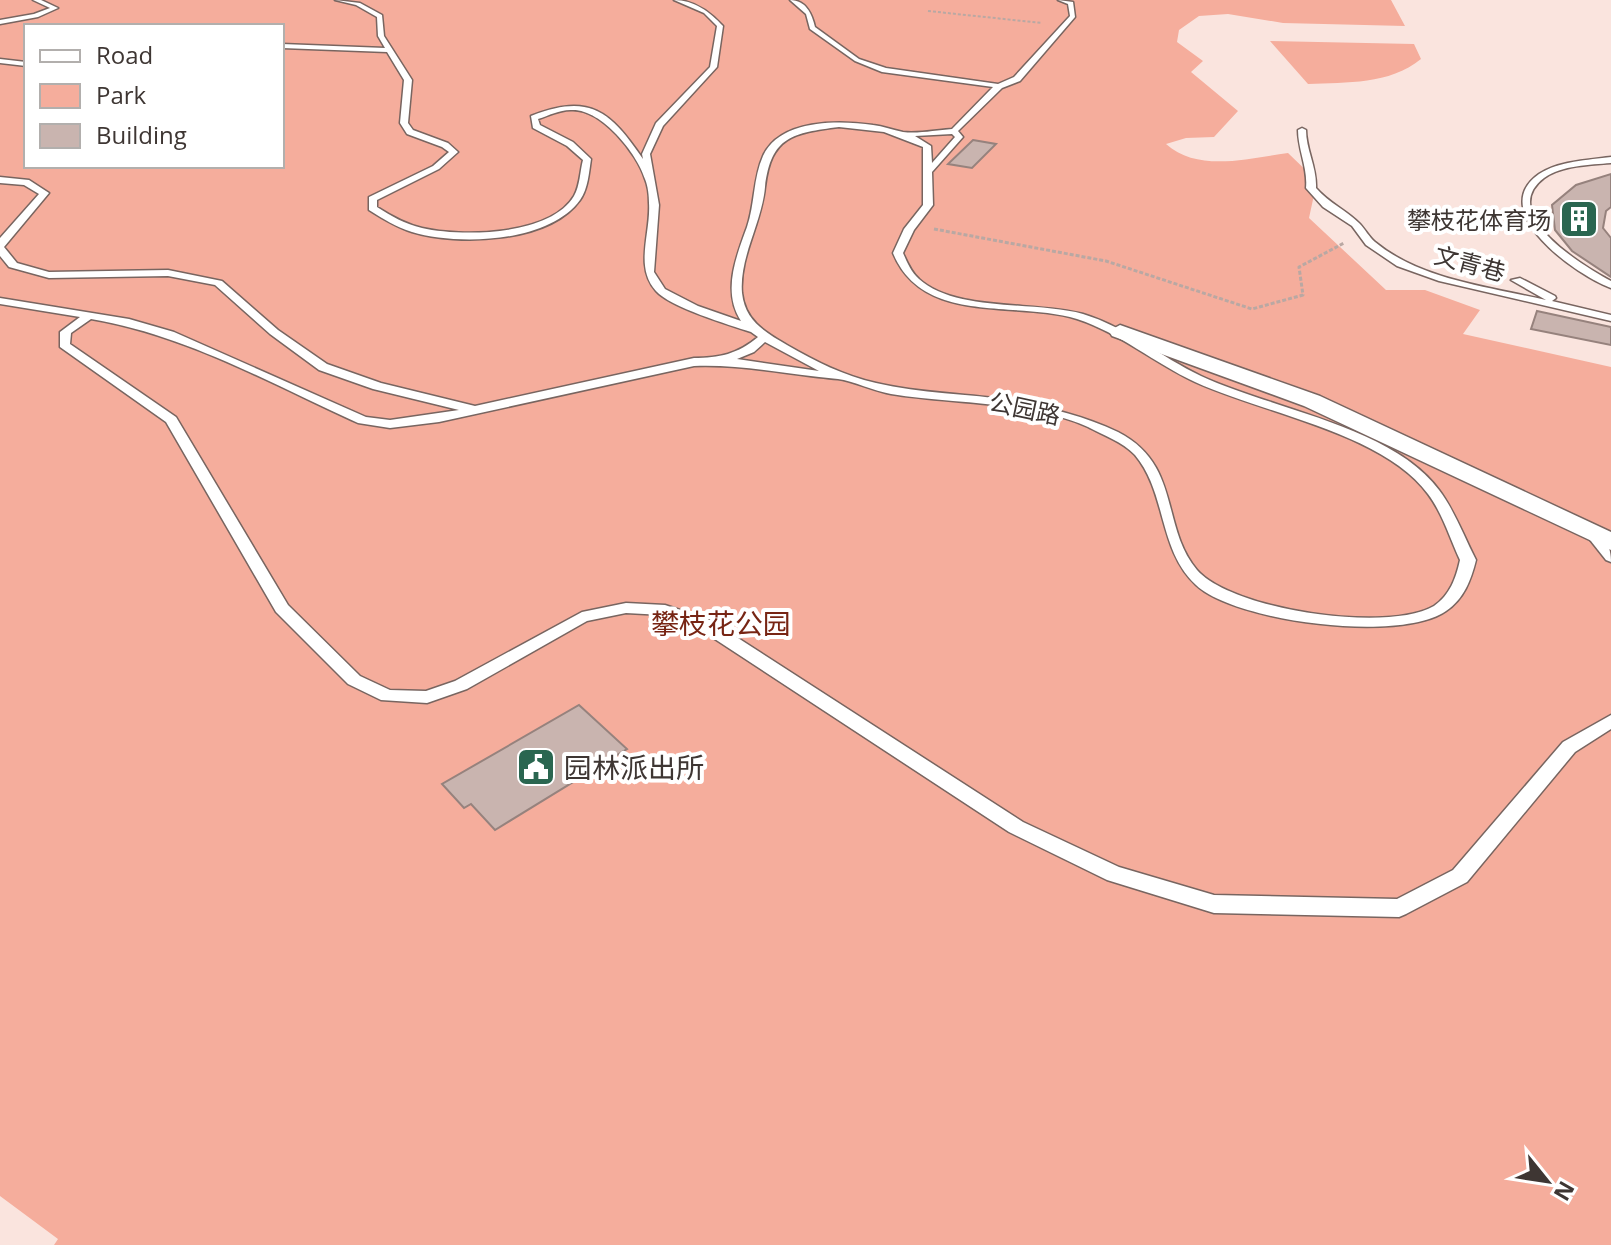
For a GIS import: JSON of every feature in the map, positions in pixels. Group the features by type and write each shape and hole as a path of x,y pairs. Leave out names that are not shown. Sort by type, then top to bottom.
{"street":[{"name":"公园路","path":"1120,331 1312,401 1611,542"}],"lane":[{"path":"0,22 36,16 55,8 36,0"},
{"path":"338,0 358,4 380,16 381,36 408,80 404,123 410,132 445,145 454,152 431,171 386,189 372,199 372,208 382,218 448,236 483,237 521,231 553,217 577,199 587,159 570,144 536,126 534,118 548,111 585,109 605,116 619,128 649,177"},
{"path":"649,177 646,154 659,125 713,67 720,26 706,12 677,0"},
{"path":"793,0 809,13 812,28 857,60 914,75 999,86"},
{"path":"724,361 750,350 759,333 740,309 739,253 760,204 762,160 775,141 806,128 839,125 908,134 954,131 999,86 1017,79 1073,16 1071,3 1061,0"},
{"path":"284,46 388,50"},
{"path":"0,61 24,64"},
{"name":"文青巷","path":"1302,130 1300,146 1314,172 1311,188 1401,264 1443,279 1611,318"},
{"path":"930,170 959,137 954,131"},
{"path":"908,134 927,146 930,170"},
{"path":"1611,160 1568,165 1543,175 1529,188 1524,206 1530,225 1552,249 1611,285"},
{"name":"公园路","path":"649,177 654,205 649,272 661,291 694,308 759,333 849,380 891,390 1013,402 1089,423 1138,451 1159,484 1180,562 1205,587 1241,604 1294,616 1388,622 1436,612 1461,589 1468,560 1430,487 1391,456 1325,426 1200,380 1155,357 1120,331 1041,306 965,302 936,294 907,277 898,253 913,224 928,205 930,170"},
{"path":"0,180 26,182 44,193 33,210 11,228 0,248 13,265 49,275 168,273 218,283 274,332 323,367 377,386 477,411"},
{"path":"1516,280 1598,316"},
{"path":"0,301 90,315 170,334 363,420 390,424 477,411 694,362 724,361 849,380"},
{"path":"90,315 66,332 64,345 171,420 282,608 354,680 387,696 427,697 461,685 582,617 626,608 665,610 704,624 1016,827 1114,874 1214,904 1399,908 1460,876 1569,747 1611,721"},
{"path":"1589,530 1611,557"}],"path":[{"path":"928,11 1063,26"},
{"path":"913,224 1106,261 1252,309 1303,295 1299,267 1363,234"}],"green space":[{"name":"攀枝花公园","path":"0,0 1391,0 1405,26 1283,23 1228,14 1199,16 1179,30 1177,42 1203,61 1191,72 1238,111 1214,137 1186,138 1166,144 1179,153 1208,161 1288,153 1317,181 1309,218 1386,290 1425,290 1480,310 1463,334 1611,367 1611,1245 54,1245 58,1239 0,1196"},
{"path":"1270,41 1414,44 1421,59 1381,78 1308,84"}],"building":[{"path":"973,140 996,144 972,168 948,164"},
{"name":"攀枝花体育场","path":"1611,174 1611,207 1606,211 1603,228 1611,238 1611,277 1572,251 1555,230 1552,205 1576,185"},
{"path":"1537,311 1611,327 1611,345 1531,329"},
{"name":"园林派出所","path":"579,705 627,749 495,830 471,804 464,808 442,784"}],"place":[{"name":"攀枝花体育场","path":"1579,219"},
{"name":"园林派出所","path":"536,767"}]}
